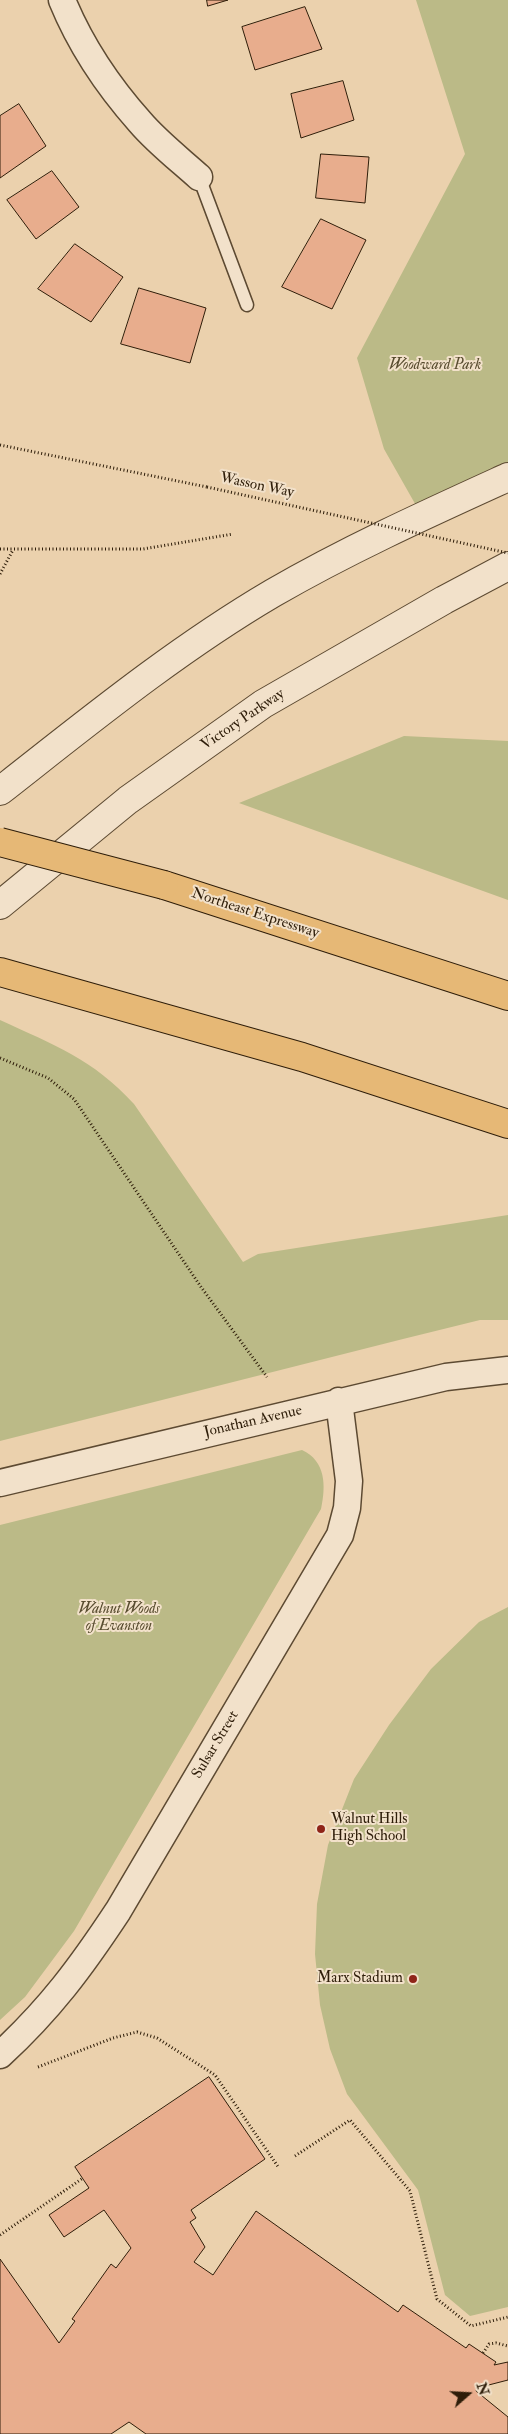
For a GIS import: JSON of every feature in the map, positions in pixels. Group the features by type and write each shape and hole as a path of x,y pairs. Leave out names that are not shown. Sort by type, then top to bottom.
{"highway":[{"name":"Northeast Expressway","path":"0,842 164,885 508,996"},
{"path":"0,972 302,1057 508,1124"}],"street":[{"path":"62,0 69,18 101,73 140,123 199,177"},
{"path":"0,791 177,655 274,593 422,516 508,477"},
{"name":"Victory Parkway","path":"0,904 128,800 263,704 444,600 508,566"},
{"name":"Jonathan Avenue","path":"0,1483 446,1377 508,1370"},
{"name":"Sulsar Street","path":"0,2055 45,2011 84,1963 123,1902 340,1535 347,1508 349,1481 339,1402"}],"lane":[{"path":"199,177 247,305"}],"path":[{"name":"Wasson Way","path":"0,445 207,486 508,553"},
{"path":"0,548 13,550 143,549 233,534"},
{"path":"0,574 13,550"},
{"path":"0,1058 48,1078 74,1099 201,1286 267,1377"},
{"path":"38,2067 113,2038 137,2032 157,2038 215,2075 278,2168"},
{"path":"295,2156 350,2120 410,2191 437,2299 471,2326 508,2317"},
{"path":"0,2236 83,2178"},
{"path":"483,2353 489,2344 496,2343 508,2346"}],"green space":[{"name":"Woodward Park","path":"416,0 508,0 508,477 422,516 384,449 357,358 465,154"},
{"path":"404,736 508,741 508,900 239,803"},
{"path":"0,1020 72,1054 119,1088 134,1104 243,1262 258,1254 508,1215 508,1320 480,1320 0,1441"},
{"name":"Walnut Woods of Evanston","path":"302,1450 310,1455 320,1467 324,1483 321,1509 74,1931 25,1997 0,2020 0,1525"},
{"name":"Marx Stadium","path":"508,1607 508,2307 470,2316 445,2295 418,2190 347,2094 330,2049 320,2005 315,1954 317,1904 328,1845 354,1779 389,1725 431,1669 479,1622"}],"building":[{"path":"207,0 228,0 208,6"},
{"path":"305,7 322,49 255,70 242,27"},
{"path":"343,81 354,120 301,138 291,94"},
{"path":"19,104 46,146 0,178 0,116"},
{"path":"321,154 369,157 365,203 316,198"},
{"path":"52,171 79,207 36,239 7,200"},
{"path":"321,219 366,240 332,309 282,287"},
{"path":"75,244 123,277 91,322 38,289"},
{"path":"139,288 206,308 190,363 121,344"},
{"path":"209,2077 265,2159 191,2210 196,2218 190,2222 205,2247 194,2262 213,2275 256,2211 398,2312 403,2305 466,2348 469,2344 496,2362 494,2365 508,2362 508,2380 477,2388 476,2391 508,2417 508,2434 146,2434 129,2422 111,2434 0,2434 0,2259 59,2343 75,2321 72,2319 111,2264 116,2268 131,2248 104,2210 64,2237 49,2215 89,2188 75,2167"}],"place":[{"name":"Walnut Hills High School","path":"321,1829"},
{"name":"Marx Stadium","path":"413,1979"}]}
